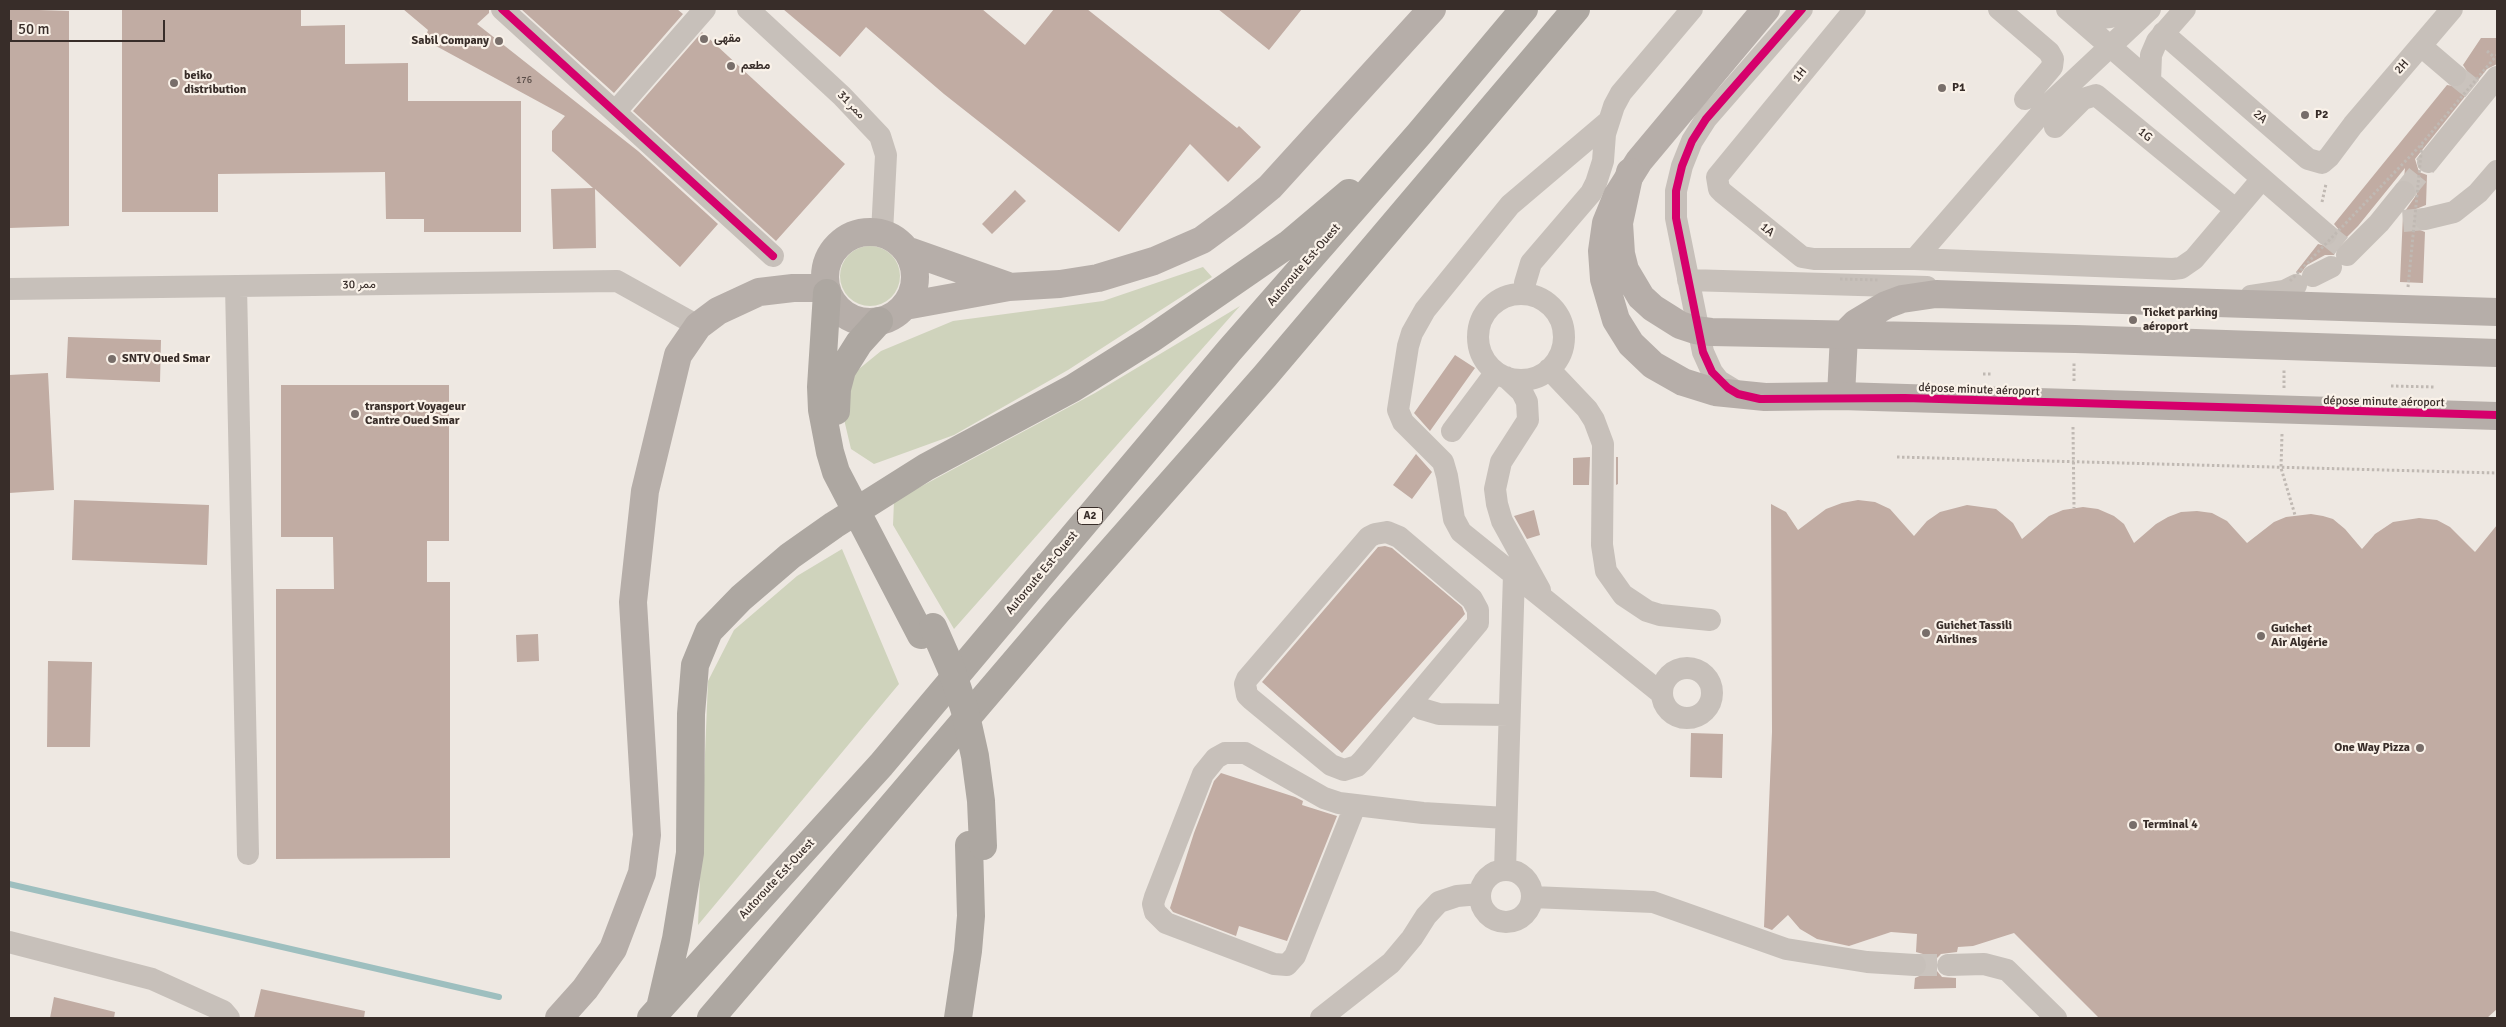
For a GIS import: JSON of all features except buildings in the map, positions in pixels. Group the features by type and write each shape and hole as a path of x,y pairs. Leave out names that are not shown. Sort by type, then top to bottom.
{"highway":[{"name":"Autoroute Est-Ouest","path":"656,1014 881,765 1229,351 1419,134 1524,9"},
{"path":"711,1018 1058,611 1265,376 1576,9"},
{"path":"656,1014 676,939 690,853 691,714 695,665 709,631 741,598 790,556 861,506 926,467 1073,388 1150,339 1290,243 1419,134"},
{"path":"826,290 822,410 825,432 836,472 861,506 927,631 951,668 965,711 973,747 981,800 969,942 958,1018"},
{"path":"861,506 841,449 837,422 837,389 842,370 850,355 879,322"},
{"path":"969,1018 982,934 976,845"}],"main road":[{"path":"905,306 1009,287 1060,284 1098,278 1154,261 1202,240 1236,216 1270,187 1432,9"},
{"name":"dépose minute aéroport","path":"1766,9 1630,172 1617,196 1603,237 1604,279 1616,320 1640,355 1683,382 1715,392 1765,397 1841,396 2497,416"},
{"path":"1630,172 1620,223 1621,254 1632,284 1653,308 1680,325 1711,332 2497,353"},
{"path":"882,233 896,239 906,250 913,263 915,278 912,293 905,306 893,316 879,322 853,319 838,308 826,290 824,274 827,261 838,245 855,234 882,233"},
{"path":"906,250 1009,287"},
{"path":"559,1018 585,989 613,949 642,873 647,835 633,602 645,491 663,410 678,355 698,326 718,312 759,292 794,288 826,290"},
{"path":"1841,396 1844,335 1856,322 1886,304 1902,299 1936,294 2497,312"}],"street":[{"path":"502,9 773,256"},
{"path":"616,112 705,9"},
{"name":"ممر 31","path":"748,9 842,96 880,136 886,155 882,233"},
{"path":"1525,294 1525,284 1531,263 1591,193 1600,172 1609,121 1614,106 1630,81 1692,9"},
{"path":"1802,9 1706,119 1692,141 1682,166 1676,191 1676,218 1706,362 1712,372 1728,388 1749,397 1905,398 2497,416"},
{"name":"1H","path":"1745,142 1855,9"},
{"path":"1999,9 2049,52 2053,59 2050,70 2025,99"},
{"path":"2073,14 2110,17 2130,9"},
{"path":"1915,259 2051,102 2112,47 2150,9"},
{"path":"2150,81 2151,55 2164,33 2185,9"},
{"name":"2H","path":"2308,159 2317,163 2326,160 2353,125 2452,9"},
{"path":"2073,14 2261,180 2322,258"},
{"name":"2A","path":"2164,33 2308,159"},
{"path":"2421,46 2455,74"},
{"path":"2425,153 2478,94 2496,63"},
{"name":"1G","path":"2055,127 2083,99 2096,95 2235,209"},
{"path":"1609,121 1510,205 1424,310 1412,333 1408,346 1398,403 1400,416 1407,428 1443,462 1457,526 1662,694"},
{"name":"1A","path":"1745,142 1717,177 1719,189 1802,257 1814,259 1915,259"},
{"path":"2426,218 2454,212 2478,193 2497,171"},
{"path":"1915,259 2181,268 2194,259 2261,180"},
{"path":"1688,280 2238,298 2284,291 2322,258 2379,223 2404,192"},
{"path":"2379,223 2403,221"},
{"name":"ممر 30","path":"9,289 617,281 698,326"},
{"path":"236,286 248,854"},
{"path":"1501,374 1528,379 1548,370 1561,351 1564,340 1561,324 1554,309 1546,302 1525,294 1503,298 1486,312 1478,333 1480,350 1488,364 1522,392 1527,402 1528,420 1501,462 1495,489 1502,521 1544,598"},
{"path":"1548,370 1587,409 1601,438 1604,457 1602,545 1606,571 1623,595 1647,611 1660,615 1710,620"},
{"path":"1452,431 1501,374"},
{"path":"1381,532 1399,537 1472,599 1478,610 1479,616 1475,628 1412,703 1357,766 1344,770 1331,765 1251,699 1245,690 1246,679 1370,537 1381,532"},
{"path":"1505,870 1514,574"},
{"path":"1412,703 1422,709 1439,714 1509,714"},
{"path":"1355,806 1295,956 1286,965 1274,964 1166,923 1155,912 1153,904 1155,897 1203,774 1216,758 1225,753 1245,753 1324,798 1355,806 1506,818"},
{"path":"1505,870 1522,874 1528,881 1532,897 1526,914 1518,919 1500,922 1485,912 1480,894 1482,885 1487,877 1495,872 1505,870"},
{"path":"1321,1018 1391,962 1439,902 1457,896 1480,894"},
{"path":"1532,897 1621,899 1653,902 1793,951 1867,962 1915,965"},
{"path":"9,942 152,979 223,1011 229,1018"},
{"path":"1948,965 1984,964 2007,970 2056,1018"}],"path":[{"path":"2322,258 2425,153 2496,63 2487,51"},
{"path":"2408,288 2425,153"},
{"path":"2308,159 2305,163 2326,182 2321,204 2322,258"},
{"path":"2284,362 2284,391"},
{"path":"2391,386 2435,387"},
{"path":"2282,429 2281,468 2295,515"},
{"path":"1897,456 2497,473"}],"green space":[{"path":"870,246 887,251 895,259 900,276 895,293 887,301 870,306 853,301 845,293 840,276 845,259 853,251"},
{"path":"1203,267 1212,277 1068,370 954,435 874,464 851,449 843,415 854,373 881,351 953,321 1103,301"},
{"path":"1240,306 954,629 893,525 894,501 1095,393"},
{"path":"842,549 899,684 698,925 708,681 734,630 797,576"}],"waterway":[{"path":"9,884 499,997"}],"tunnel":[{"path":"2455,75 2475,91"},
{"path":"2404,192 2428,162"},
{"path":"2403,221 2425,219"},
{"path":"2326,234 2341,246"},
{"path":"1915,965 1948,965"}],"cycle path":[{"path":"502,9 773,256"},
{"path":"1802,9 1706,119 1692,141 1682,166 1676,191 1676,218 1703,352 1712,372 1728,388 1738,394 1760,399 1905,398 2497,415"}],"place":[{"name":"مقهى","path":"704,39"},
{"name":"Sabil Company","path":"499,41"},
{"name":"مطعم","path":"731,66"},
{"name":"beiko distribution","path":"174,83"},
{"name":"P1","path":"1942,88"},
{"name":"P2","path":"2305,115"},
{"name":"Ticket parking aéroport","path":"2133,320"},
{"name":"SNTV Oued Smar","path":"112,359"},
{"name":"transport Voyageur Cantre Oued Smar","path":"355,414"},
{"name":"Guichet Tassili Airlines","path":"1926,633"},
{"name":"Guichet Air Algérie","path":"2261,636"},
{"name":"One Way Pizza","path":"2420,748"},
{"name":"Terminal 4","path":"2133,825"}]}
